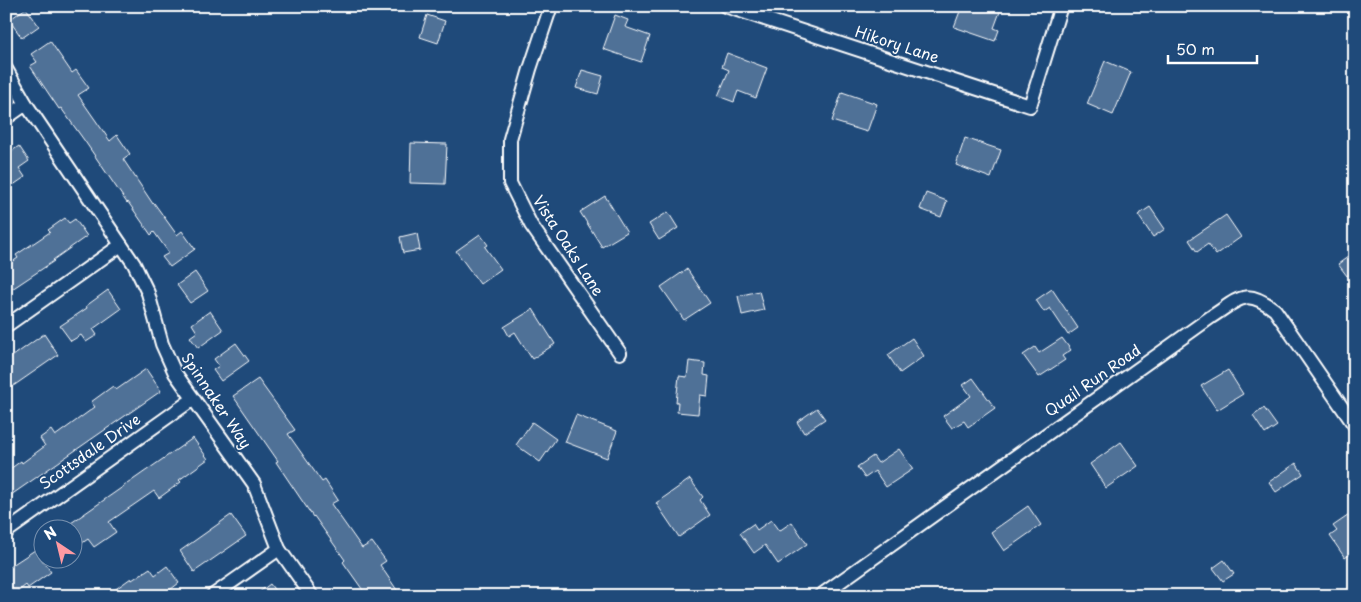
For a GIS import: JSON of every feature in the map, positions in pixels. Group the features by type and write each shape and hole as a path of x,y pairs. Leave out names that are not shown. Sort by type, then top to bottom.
{"street":[{"name":"Vista Oaks Lane","path":"550,6 510,139 510,183 531,225 620,353"},
{"name":"Hikory Lane","path":"725,6 1030,106 1061,6"},
{"name":"Spinnaker Way","path":"6,69 26,104 134,264 148,293 162,344 175,374 254,484 279,548 312,596"},
{"path":"6,118 26,104"},
{"path":"6,326 121,245"},
{"name":"Quail Run Road","path":"820,596 1211,317 1242,298 1253,297 1275,310 1353,421"},
{"name":"Scottsdale Drive","path":"6,532 193,399"},
{"path":"212,596 279,548"}],"building":[{"path":"962,6 992,6 1001,9 994,28 999,30 995,41 954,27"},
{"path":"26,8 39,26 22,38 9,20"},
{"path":"427,15 445,21 438,43 420,37"},
{"path":"615,15 628,20 625,27 650,36 641,62 603,49"},
{"path":"50,41 72,73 76,70 89,88 78,95 110,141 117,135 130,154 123,159 153,204 177,235 182,231 195,249 170,267 162,257 169,253 154,232 151,235 127,203 30,66 37,62 31,54"},
{"path":"727,53 767,68 756,98 738,91 734,102 718,96 729,70 722,67"},
{"path":"1105,61 1131,72 1113,115 1087,104"},
{"path":"582,70 603,76 598,94 576,88"},
{"path":"842,92 877,104 867,132 832,121"},
{"path":"965,138 1001,150 991,178 956,165"},
{"path":"411,143 447,144 445,184 410,183"},
{"path":"19,146 29,161 19,168 25,177 6,190 6,155"},
{"path":"926,193 947,201 941,217 920,209"},
{"path":"605,196 627,232 602,247 580,212"},
{"path":"1150,207 1165,229 1153,237 1138,215"},
{"path":"668,212 678,228 659,240 649,224"},
{"path":"1226,215 1241,237 1216,255 1208,244 1197,252 1189,240"},
{"path":"65,218 69,223 75,219 87,236 6,293 6,266 18,258 16,255 50,232 48,230"},
{"path":"417,233 420,250 403,253 400,237"},
{"path":"480,234 488,245 485,247 501,269 480,284 456,251"},
{"path":"1355,252 1355,271 1347,276 1338,264"},
{"path":"687,269 710,303 684,320 661,287"},
{"path":"195,272 208,291 190,303 177,285"},
{"path":"1052,289 1078,328 1068,335 1050,308 1044,312 1036,300"},
{"path":"108,290 121,309 93,329 97,335 86,342 81,335 71,341 60,326 87,308 86,306"},
{"path":"759,291 764,310 742,315 738,296"},
{"path":"533,309 555,344 532,359 515,332 509,336 504,327"},
{"path":"210,311 223,330 198,348 190,337 197,332 192,324"},
{"path":"44,334 58,355 6,391 6,361"},
{"path":"912,338 924,356 900,373 888,355"},
{"path":"1062,338 1071,350 1062,356 1065,360 1039,377 1023,355 1035,347 1039,353"},
{"path":"236,343 249,361 221,381 213,370 219,366 214,359"},
{"path":"689,361 705,363 704,375 709,376 707,396 700,395 698,414 677,412 678,402 676,402 679,376 687,377"},
{"path":"146,369 161,391 11,495 6,489 6,472 45,446 40,438 51,430 55,436 95,407 91,402 113,386 116,390"},
{"path":"1228,370 1243,394 1217,410 1201,386"},
{"path":"973,378 995,408 968,427 964,421 952,428 943,416 971,396 963,385"},
{"path":"258,379 295,430 288,434 322,482 325,480 338,500 331,504 362,548 372,542 386,561 380,565 401,596 367,596 343,562 345,560 276,462 278,461 233,396"},
{"path":"817,408 825,419 804,433 797,422"},
{"path":"1264,408 1277,426 1265,434 1253,416"},
{"path":"576,415 617,431 607,458 565,442"},
{"path":"532,422 556,439 540,462 516,445"},
{"path":"193,438 208,459 179,480 181,482 159,498 154,491 109,522 116,532 94,547 88,539 82,543 82,520 75,520"},
{"path":"1121,442 1138,466 1106,488 1090,464"},
{"path":"899,449 913,469 886,487 875,471 865,478 857,467 873,456 878,463"},
{"path":"1296,463 1303,474 1276,492 1269,482"},
{"path":"690,479 703,497 700,500 710,515 679,537 656,503"},
{"path":"1028,506 1041,525 1004,551 991,532"},
{"path":"1355,511 1355,551 1345,558 1330,536 1337,531 1333,526"},
{"path":"231,515 246,536 194,572 180,551"},
{"path":"771,520 779,531 792,522 807,544 778,564 765,545 754,553 740,533 753,524 757,530"},
{"path":"32,552 32,570 50,570 51,572 28,588 26,585 12,596 6,596 6,569"},
{"path":"1224,560 1234,574 1223,581 1213,568"},
{"path":"167,566 179,583 162,596 106,596 131,578 132,580 150,568 155,575"},
{"path":"270,584 279,596 254,596"}]}
